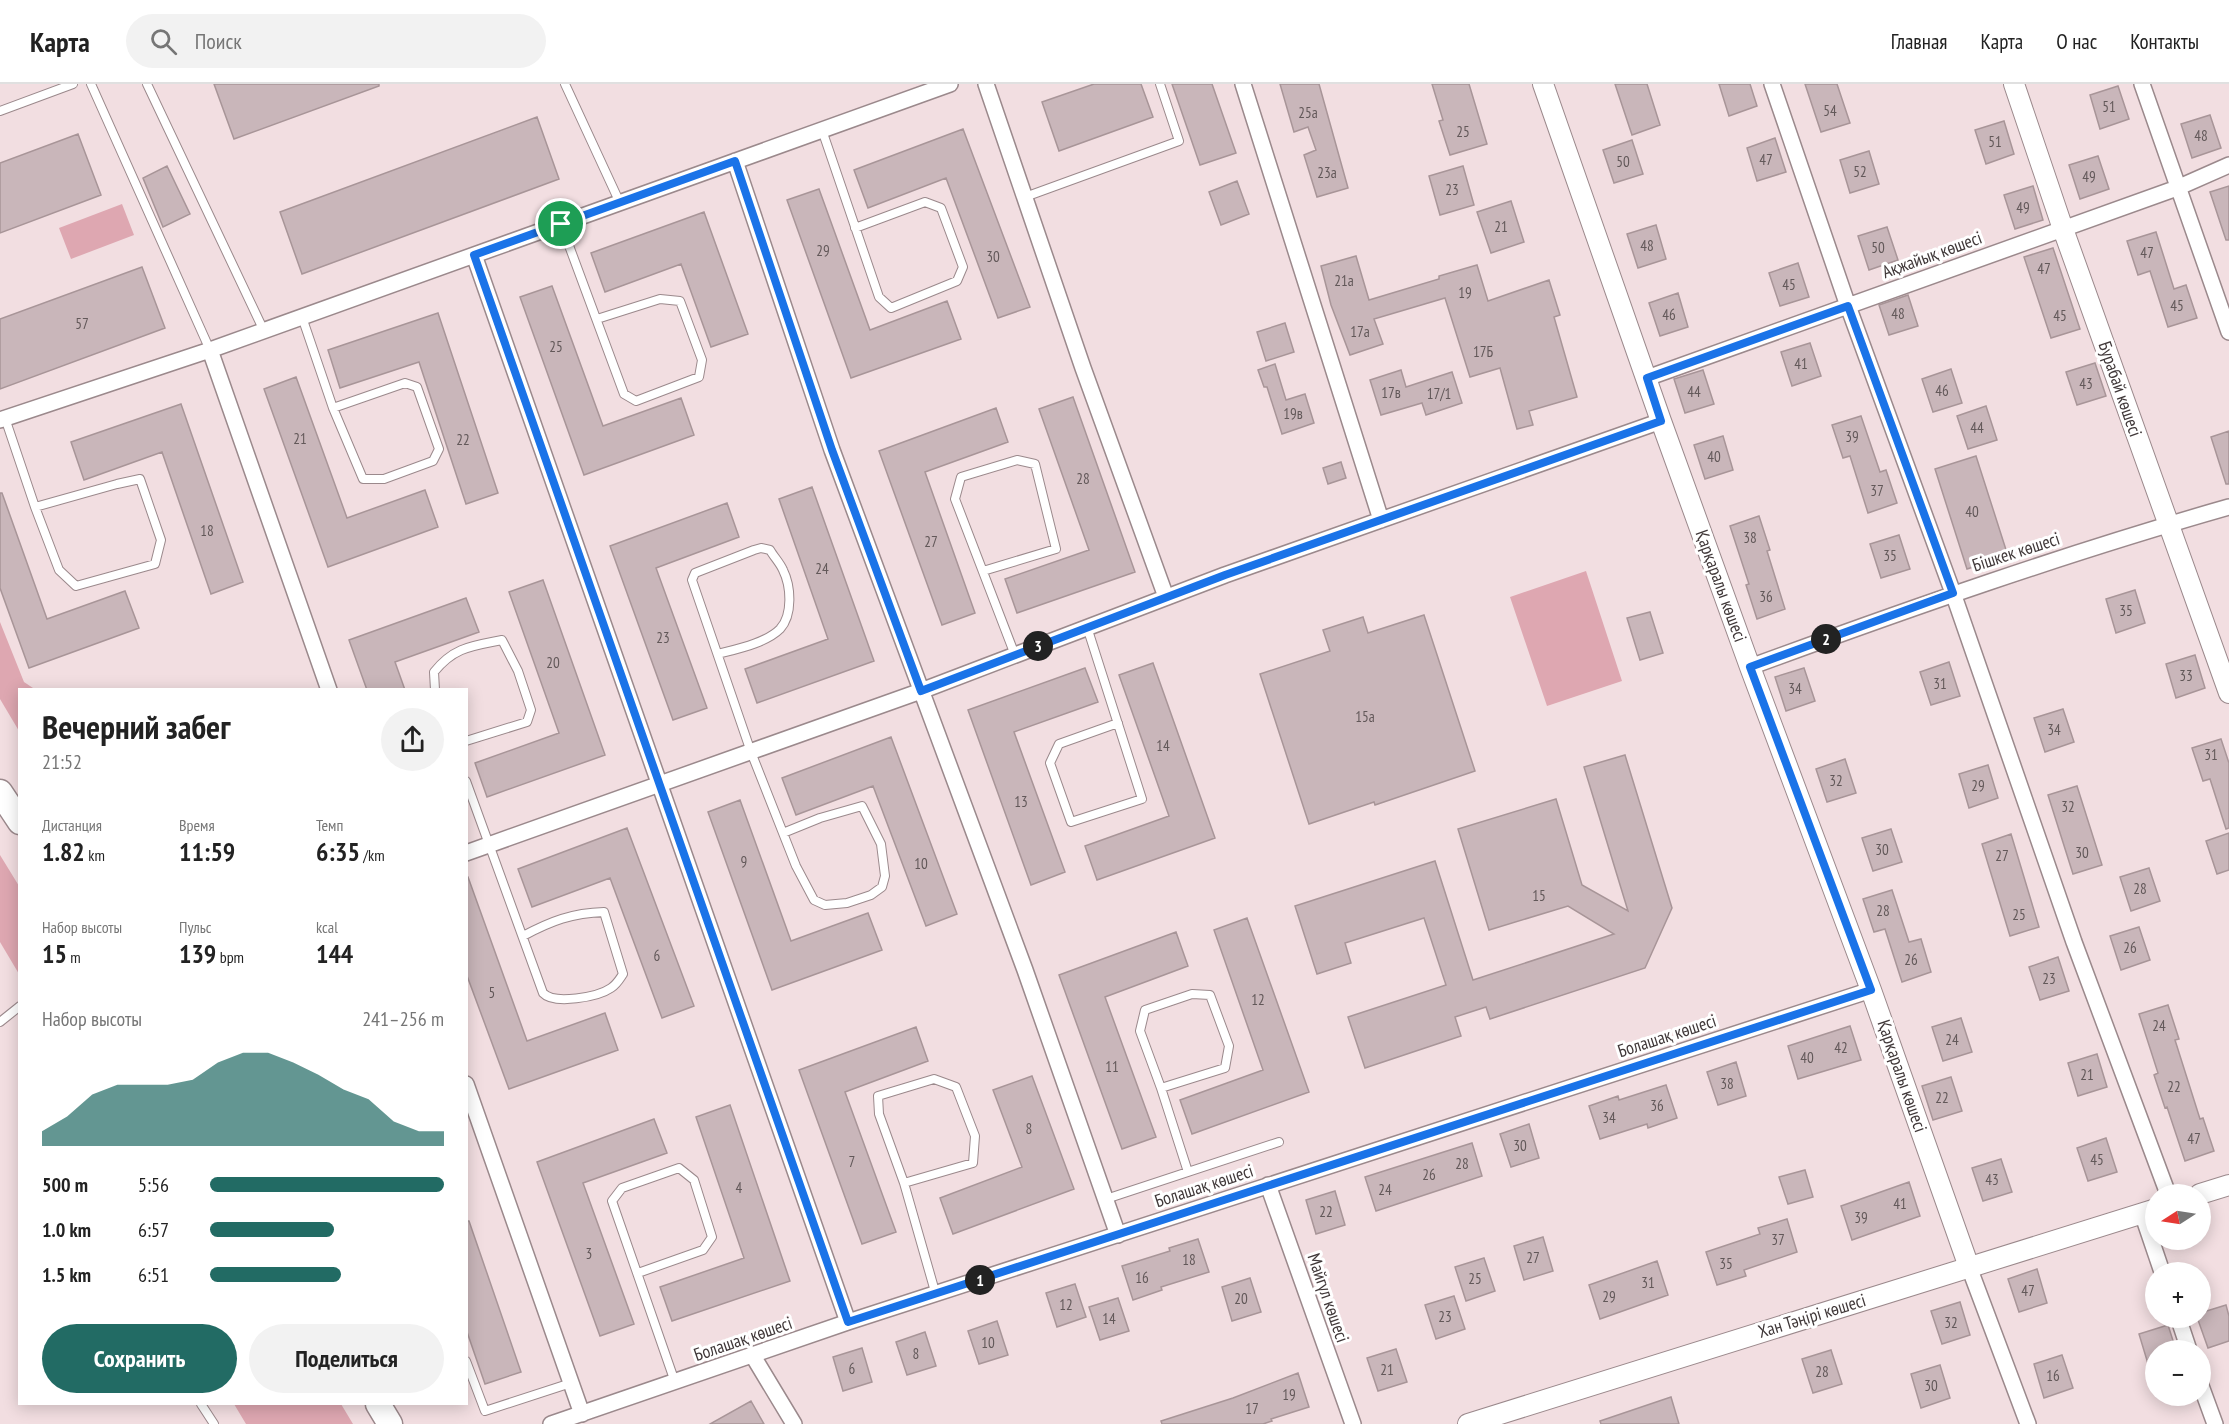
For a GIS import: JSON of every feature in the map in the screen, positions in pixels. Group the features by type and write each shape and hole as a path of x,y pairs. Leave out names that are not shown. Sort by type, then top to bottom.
{"main road":[{"path":"0,792 18,819"},
{"path":"379,1405 390,1424"}],"street":[{"path":"3,419 264,331 950,84"},
{"path":"986,84 1166,597"},
{"path":"1243,84 1381,520"},
{"name":"Қарқаралы көшесі","path":"1543,84 1750,667 1871,990 1969,1267 2028,1424"},
{"path":"1772,84 1848,306 1953,593 2074,942 2164,1184"},
{"name":"Бурабай көшесі","path":"2014,84 2167,524 2229,693"},
{"path":"2142,84 2229,332"},
{"path":"735,161 832,450 1025,970 1118,1235"},
{"name":"Ақжайық көшесі","path":"1647,378 2177,188 2229,165"},
{"path":"474,255 848,1322"},
{"path":"210,350 328,688"},
{"path":"468,852 921,691 1166,597 1661,421"},
{"name":"Бішкек көшесі","path":"1750,667 1953,593 2167,524 2229,507"},
{"name":"Болашақ көшесі","path":"551,1424 848,1322 1871,990"},
{"path":"468,1090 582,1414"},
{"name":"Майгүл көшесі","path":"1268,1185 1353,1424"},
{"path":"2211,1191 2229,1185"},
{"name":"Хан Тәңірі көшесі","path":"1468,1424 2145,1212"},
{"path":"753,1356 794,1424"},
{"path":"2208,1406 2215,1424"}],"lane":[{"path":"0,111 73,84"},
{"path":"91,84 210,350"},
{"path":"147,84 264,331"},
{"path":"565,84 620,203"},
{"path":"1025,197 1179,141 1160,84"},
{"path":"822,130 855,228 879,297 891,308 957,281 963,267 940,208 925,202 855,228"},
{"path":"561,224 624,394 636,401 699,377 702,360 680,301 660,299 597,319"},
{"path":"302,317 333,408 363,478 384,479 433,461 439,449 417,387 405,383 333,408"},
{"path":"3,419 35,507 59,570 76,586 155,564 161,540 140,479 35,507"},
{"path":"983,571 1056,549 1035,465 1017,460 961,477 955,500 1015,655"},
{"path":"718,654 757,643 780,629 790,604 784,571 770,550 761,548 754,550 695,573 692,580 751,752 796,866 814,900 825,905 847,903 871,895 882,887 885,876 881,844 862,806 820,818 783,833"},
{"path":"1087,627 1118,723 1142,799 1071,822 1050,763 1059,744 1118,723"},
{"path":"435,688 434,672 445,658 463,648 502,640 518,671 531,710 527,722 468,740"},
{"path":"468,786 491,844 540,988 547,998 560,1000 609,990 623,974 604,912 582,913 550,921 523,936"},
{"path":"1161,1088 1225,1068 1229,1046 1210,995 1192,994 1145,1010 1140,1031 1188,1172"},
{"path":"0,1022 18,1008"},
{"path":"904,1183 973,1163 975,1136 956,1087 934,1079 878,1096 879,1114 904,1183 936,1295"},
{"path":"1106,1199 1279,1142"},
{"path":"638,1273 703,1250 712,1237 694,1180 679,1168 622,1188 612,1201 675,1382"},
{"path":"468,1366 485,1411 571,1383"},
{"path":"202,1405 214,1424"}],"shaded area":[{"path":"122,204 134,235 71,259 59,228"},
{"path":"1586,571 1622,681 1547,706 1510,597"},
{"path":"0,622 24,682 33,688 18,688 18,729 0,699"},
{"path":"0,855 18,884 18,972 0,942"},
{"path":"235,1405 342,1405 353,1424 246,1424"}],"building":[{"path":"214,84 379,84 379,86 234,139"},
{"path":"1094,84 1141,84 1153,117 1059,151 1042,102"},
{"path":"1172,84 1212,84 1236,153 1200,165"},
{"path":"1280,84 1319,84 1348,188 1317,197 1304,155 1316,150 1308,127 1294,132"},
{"path":"1432,84 1469,84 1487,144 1450,155 1439,121 1443,120"},
{"path":"1615,84 1647,84 1660,125 1632,135"},
{"path":"1719,84 1750,84 1757,106 1729,116"},
{"path":"1805,84 1837,84 1850,123 1821,132"},
{"path":"2118,86 2129,119 2100,129 2090,95"},
{"path":"2210,115 2221,148 2192,158 2181,124"},
{"path":"537,117 559,179 302,274 280,212"},
{"path":"2004,121 2014,154 1986,164 1975,130"},
{"path":"963,129 1030,307 998,318 946,178 868,208 854,170"},
{"path":"78,134 101,195 0,233 0,163"},
{"path":"1775,138 1786,172 1757,181 1747,148"},
{"path":"1632,140 1643,174 1614,183 1603,150"},
{"path":"1869,151 1879,184 1850,193 1840,160"},
{"path":"2098,156 2109,189 2080,199 2069,165"},
{"path":"167,166 190,214 163,227 143,178"},
{"path":"1463,166 1474,205 1440,215 1429,176"},
{"path":"1237,181 1249,214 1221,225 1209,192"},
{"path":"2033,186 2043,220 2015,229 2004,195"},
{"path":"2229,186 2229,240 2226,240 2210,192"},
{"path":"819,189 870,330 947,301 961,339 851,378 787,200"},
{"path":"1511,201 1524,242 1491,253 1477,212"},
{"path":"704,212 748,334 711,347 681,264 605,292 591,253"},
{"path":"1656,225 1666,259 1638,268 1627,234"},
{"path":"1887,227 1898,260 1869,270 1858,236"},
{"path":"2156,232 2174,289 2186,285 2197,318 2168,327 2150,271 2138,275 2127,241"},
{"path":"2053,248 2080,329 2051,338 2024,257"},
{"path":"1356,256 1369,300 1477,265 1488,301 1549,280 1560,315 1554,317 1577,397 1529,411 1533,425 1517,429 1500,368 1470,377 1445,298 1374,319 1383,344 1350,355 1331,305 1321,266"},
{"path":"1798,263 1809,297 1780,306 1769,273"},
{"path":"142,267 165,328 0,389 0,319"},
{"path":"552,286 603,426 681,398 694,435 584,475 520,297"},
{"path":"1678,293 1688,327 1660,336 1649,303"},
{"path":"1908,295 1918,326 1889,335 1879,305"},
{"path":"438,313 498,493 466,504 419,362 340,388 328,350"},
{"path":"1285,323 1294,352 1266,361 1257,332"},
{"path":"1810,343 1821,376 1792,386 1781,352"},
{"path":"2095,363 2106,396 2077,405 2066,372"},
{"path":"1275,364 1286,400 1305,394 1314,423 1282,434 1267,387 1264,387 1258,370"},
{"path":"1951,369 1962,403 1933,412 1922,379"},
{"path":"1401,370 1406,387 1452,372 1462,403 1426,415 1422,403 1381,415 1370,380"},
{"path":"1703,370 1714,404 1685,413 1674,379"},
{"path":"296,377 347,518 425,490 438,527 328,567 264,389"},
{"path":"1073,397 1135,572 1017,613 1005,579 1089,550 1039,409"},
{"path":"181,404 243,582 211,594 162,452 84,480 71,442"},
{"path":"1986,406 1997,440 1968,449 1957,416"},
{"path":"996,408 1008,442 925,472 975,613 942,625 879,451"},
{"path":"1861,416 1880,472 1886,470 1897,503 1868,513 1850,456 1843,458 1832,425"},
{"path":"2229,431 2229,484 2226,484 2211,437"},
{"path":"1723,436 1733,470 1705,479 1694,445"},
{"path":"1976,456 2008,556 1967,569 1935,469"},
{"path":"1341,462 1346,478 1328,484 1323,468"},
{"path":"812,487 874,661 757,703 745,669 828,639 779,499"},
{"path":"0,493 2,493 47,619 125,591 139,628 29,668 0,588"},
{"path":"727,503 739,537 656,568 707,708 673,720 610,546"},
{"path":"1759,516 1785,609 1757,619 1746,585 1749,584 1730,526"},
{"path":"1899,535 1910,569 1881,578 1870,544"},
{"path":"543,580 605,755 487,797 475,763 559,733 509,592"},
{"path":"2135,590 2145,623 2116,633 2106,599"},
{"path":"466,598 479,632 395,662 404,688 366,688 349,640"},
{"path":"1650,612 1663,653 1640,660 1627,618"},
{"path":"1424,615 1475,771 1375,805 1374,802 1309,824 1260,674 1330,651 1323,630 1363,617 1368,633"},
{"path":"2195,655 2205,688 2176,698 2166,664"},
{"path":"1949,662 1960,696 1931,705 1920,672"},
{"path":"1153,663 1215,838 1097,880 1085,846 1169,816 1119,675"},
{"path":"1085,668 1098,702 1014,732 1065,872 1031,885 968,710"},
{"path":"1804,668 1815,701 1786,711 1775,677"},
{"path":"2063,709 2074,742 2045,752 2034,718"},
{"path":"891,737 957,914 926,926 873,786 796,815 782,778"},
{"path":"2221,739 2229,763 2229,828 2226,829 2210,779 2203,781 2192,748"},
{"path":"1625,755 1672,908 1645,968 1490,1019 1486,1007 1455,1017 1461,1036 1365,1068 1348,1017 1446,985 1424,918 1345,943 1351,963 1317,974 1295,906 1435,861 1473,980 1614,934 1568,906 1489,930 1458,829 1556,799 1582,885 1628,911 1584,767"},
{"path":"1845,759 1856,793 1827,802 1816,769"},
{"path":"1988,765 1998,798 1969,808 1959,774"},
{"path":"2077,786 2102,865 2073,874 2048,795"},
{"path":"740,800 791,941 868,913 882,950 772,990 708,812"},
{"path":"627,828 694,1006 662,1018 610,878 532,907 518,869"},
{"path":"1891,829 1902,862 1873,871 1862,838"},
{"path":"2229,833 2229,870 2217,874 2206,841"},
{"path":"2011,834 2039,927 2010,936 1982,844"},
{"path":"2149,868 2160,901 2131,911 2120,877"},
{"path":"468,877 527,1041 605,1013 618,1050 509,1089 468,978"},
{"path":"1892,890 1909,942 1921,939 1931,972 1902,982 1885,929 1874,932 1863,899"},
{"path":"1247,918 1309,1092 1192,1134 1180,1100 1263,1070 1214,930"},
{"path":"2139,927 2150,960 2121,970 2110,936"},
{"path":"1176,932 1188,966 1105,997 1156,1137 1122,1149 1059,975"},
{"path":"2058,957 2069,991 2040,1000 2029,967"},
{"path":"2168,1005 2179,1039 2175,1040 2200,1119 2203,1118 2214,1151 2185,1161 2154,1075 2158,1073 2139,1014"},
{"path":"1961,1018 1972,1052 1943,1061 1932,1027"},
{"path":"1850,1026 1861,1060 1798,1079 1788,1046"},
{"path":"916,1027 928,1061 845,1092 896,1232 862,1244 799,1070"},
{"path":"2097,1054 2107,1087 2078,1096 2068,1063"},
{"path":"1736,1062 1746,1096 1718,1105 1707,1072"},
{"path":"1032,1076 1074,1189 953,1234 940,1198 1022,1167 993,1090"},
{"path":"1951,1077 1962,1111 1933,1120 1922,1086"},
{"path":"1666,1085 1677,1118 1648,1128 1647,1124 1600,1139 1589,1106 1618,1096 1619,1100"},
{"path":"730,1105 790,1281 672,1321 660,1287 744,1258 696,1117"},
{"path":"654,1119 667,1153 583,1183 634,1324 600,1336 537,1162"},
{"path":"1529,1124 1539,1158 1511,1167 1500,1134"},
{"path":"2106,1138 2117,1172 2088,1181 2077,1148"},
{"path":"1472,1143 1482,1176 1376,1211 1365,1177"},
{"path":"2001,1159 2012,1192 1983,1201 1972,1168"},
{"path":"1805,1170 1813,1197 1788,1204 1779,1177"},
{"path":"1909,1182 1920,1216 1852,1240 1841,1206"},
{"path":"1335,1191 1345,1225 1316,1234 1306,1200"},
{"path":"1787,1219 1797,1252 1744,1270 1746,1276 1717,1285 1706,1252 1760,1234 1758,1228"},
{"path":"468,1221 521,1372 485,1384 468,1335"},
{"path":"1543,1237 1553,1271 1524,1280 1514,1246"},
{"path":"1198,1239 1209,1272 1161,1287 1162,1290 1133,1300 1122,1266 1170,1251 1169,1248"},
{"path":"1484,1258 1495,1291 1466,1301 1455,1267"},
{"path":"1657,1261 1668,1295 1600,1319 1589,1285"},
{"path":"2037,1269 2047,1303 2019,1312 2008,1279"},
{"path":"1250,1278 1261,1312 1232,1321 1222,1287"},
{"path":"1075,1284 1086,1317 1057,1327 1046,1293"},
{"path":"1454,1296 1465,1329 1436,1339 1425,1305"},
{"path":"1118,1298 1129,1331 1100,1340 1089,1307"},
{"path":"1960,1302 1970,1335 1942,1344 1931,1311"},
{"path":"2226,1305 2229,1316 2229,1341 2211,1347 2211,1340 2205,1340 2201,1328 2211,1328 2211,1310"},
{"path":"997,1321 1008,1355 979,1364 968,1331"},
{"path":"2158,1328 2169,1328 2173,1340 2145,1340 2145,1354 2139,1334"},
{"path":"925,1332 936,1366 907,1375 896,1342"},
{"path":"862,1348 872,1382 843,1391 833,1357"},
{"path":"1396,1349 1407,1382 1378,1391 1367,1358"},
{"path":"1831,1350 1842,1384 1813,1393 1802,1359"},
{"path":"2062,1355 2073,1388 2044,1398 2034,1364"},
{"path":"1940,1365 1950,1398 1921,1408 1911,1374"},
{"path":"1298,1373 1309,1407 1271,1419 1272,1421 1263,1424 1162,1424 1161,1421 1233,1398"},
{"path":"1671,1397 1679,1424 1601,1424 1600,1421"},
{"path":"751,1401 764,1424 710,1424"}],"route":[{"path":"735,161 832,450 921,691 1225,575 1661,421 1647,378 1848,306 1953,593 1750,667 1871,990 848,1322 474,255 561,224 735,161"}]}
